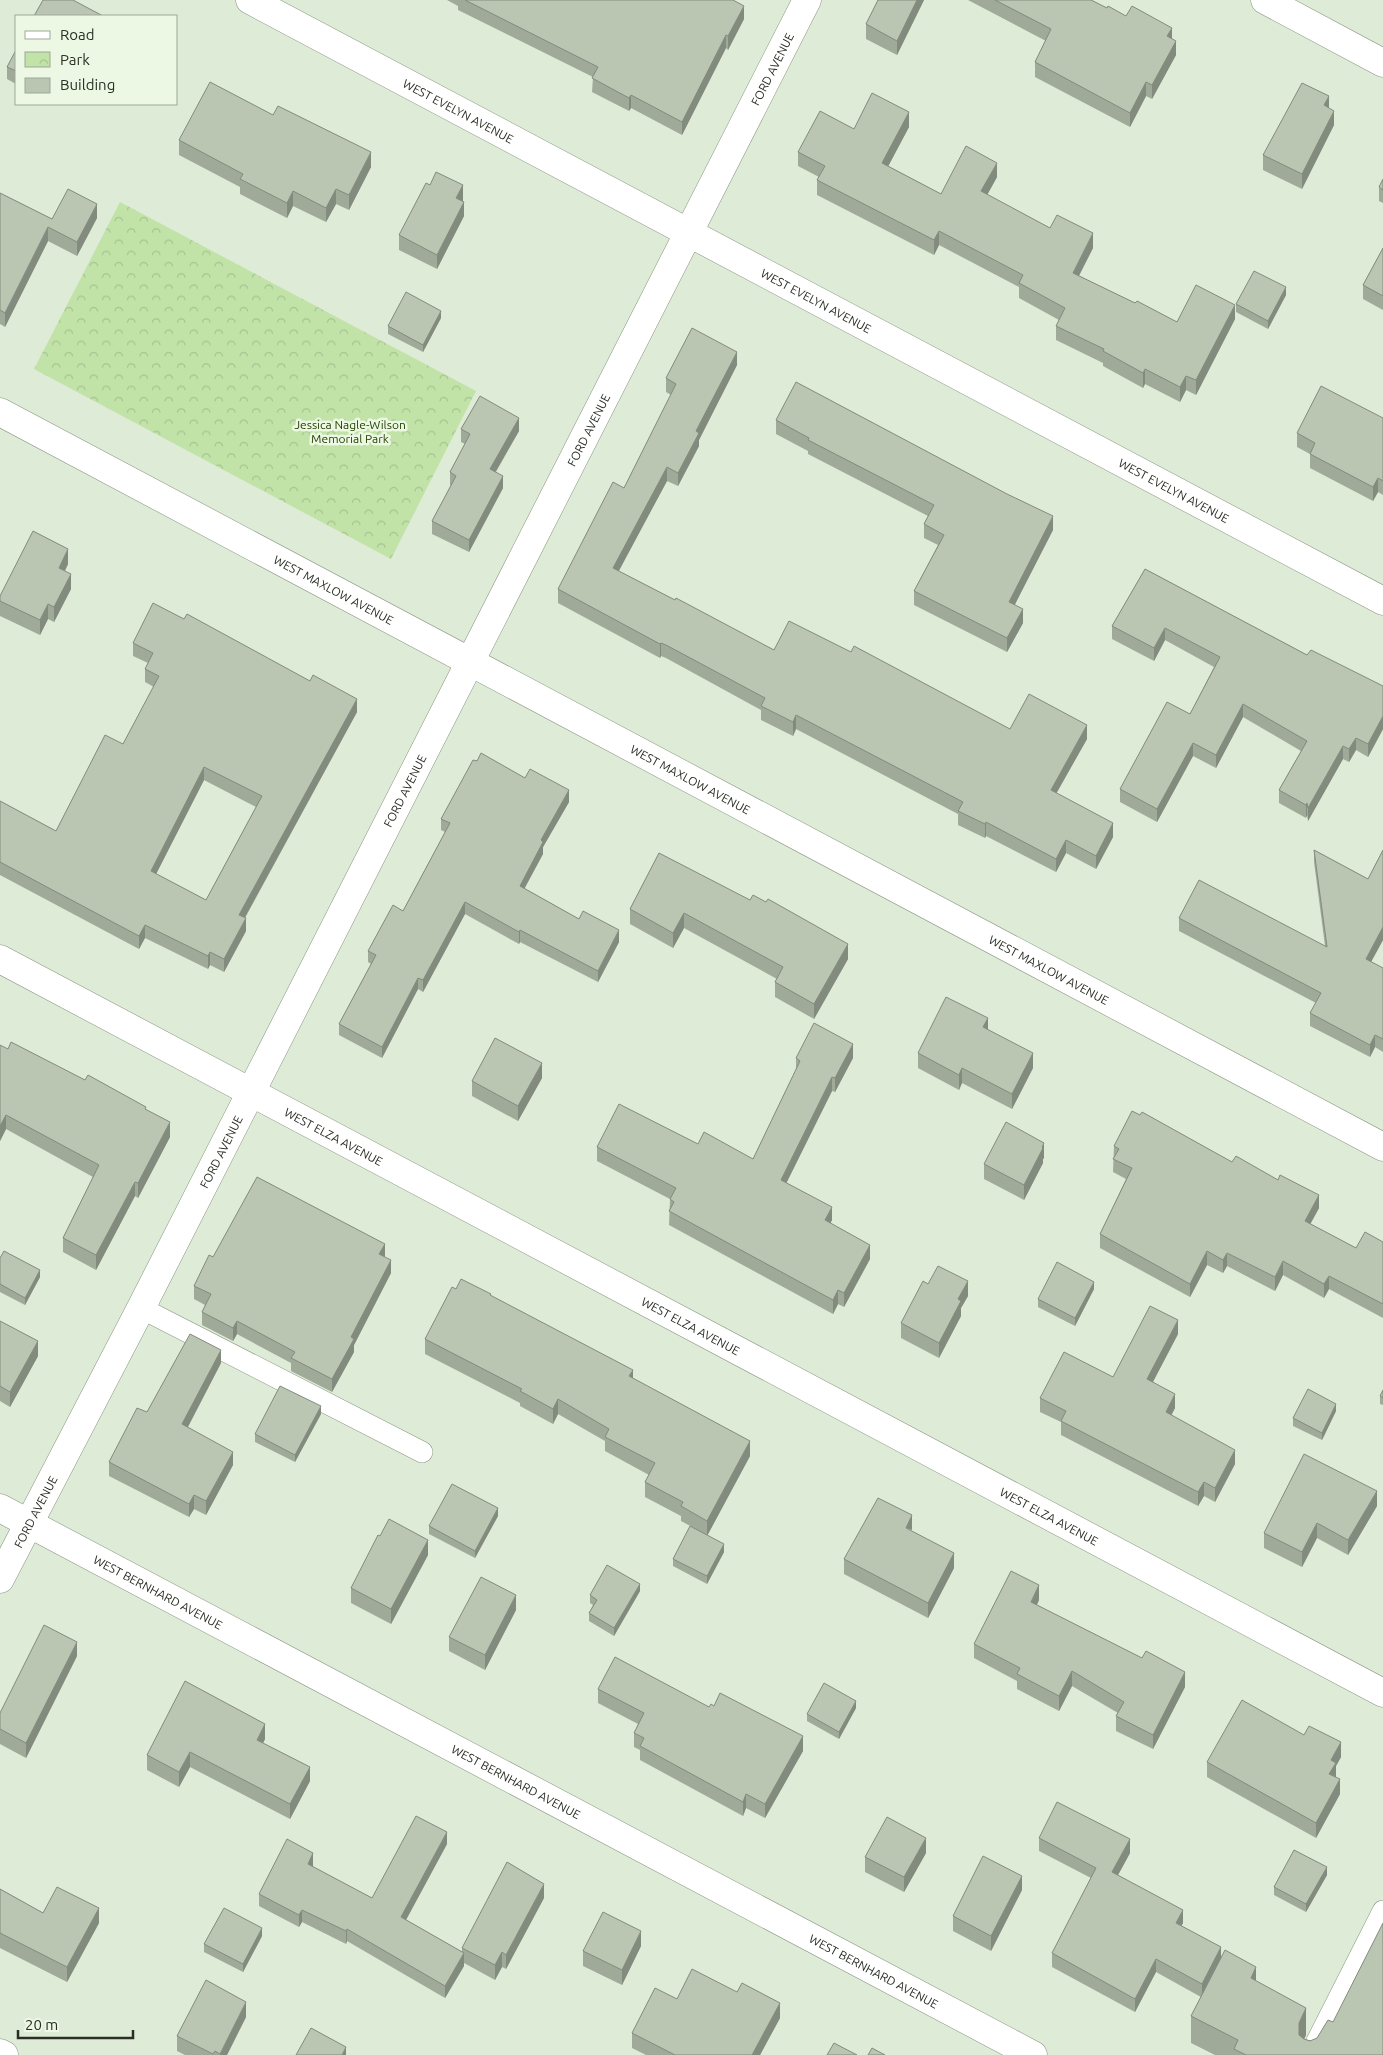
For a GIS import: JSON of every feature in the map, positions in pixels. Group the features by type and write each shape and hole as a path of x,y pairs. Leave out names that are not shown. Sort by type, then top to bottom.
{"street":[{"name":"WEST EVELYN AVENUE","path":"250,0 1383,601"},
{"name":"FORD AVENUE","path":"0,1580 141,1308 807,0"},
{"path":"1265,0 1383,63"},
{"name":"WEST MAXLOW AVENUE","path":"0,412 1383,1146"},
{"name":"WEST ELZA AVENUE","path":"0,959 1383,1693"},
{"name":"WEST BERNHARD AVENUE","path":"0,1508 1033,2055"},
{"path":"0,2053 4,2055"}],"lane":[{"path":"141,1308 422,1452"},
{"path":"1310,2055 1383,1912"}],"green space":[{"name":"Jessica Nagle-Wilson Memorial Park","path":"120,202 476,391 391,559 34,369"}],"building":[{"path":"43,0 73,0 101,15 35,15"},
{"path":"465,0 733,0 744,6 728,36 726,35 682,122 631,95 629,98 592,78 598,67"},
{"path":"878,0 917,0 897,41 866,24"},
{"path":"995,0 1091,0 1107,8 1108,6 1126,16 1132,6 1172,28 1167,36 1176,41 1152,85 1146,82 1130,113 1035,62 1051,29"},
{"path":"15,52 15,71 7,67"},
{"path":"210,82 273,115 278,106 371,152 349,195 336,189 326,208 293,191 287,203 240,179 243,174 179,140"},
{"path":"1302,83 1329,96 1324,105 1334,111 1302,174 1263,155"},
{"path":"872,93 909,112 882,163 941,194 966,146 997,163 981,191 1050,228 1057,215 1093,233 1073,273 1135,303 1137,301 1177,322 1196,285 1235,305 1196,380 1186,376 1180,387 1145,369 1143,373 1103,351 1104,349 1056,326 1065,308 1019,283 1023,275 939,231 934,240 817,180 825,166 798,152 820,111 854,129"},
{"path":"436,172 463,185 456,198 464,202 437,255 399,235 426,183 430,185"},
{"path":"1383,179 1383,190 1379,187"},
{"path":"68,189 97,204 77,242 48,227 5,313 0,310 0,193 52,219"},
{"path":"1383,248 1383,296 1363,285"},
{"path":"1254,271 1286,287 1268,321 1236,304"},
{"path":"406,292 441,311 423,345 388,326"},
{"path":"692,328 737,352 696,431 699,433 678,473 667,467 613,568 675,600 676,598 774,650 789,621 851,652 854,646 1010,729 1029,694 1087,725 1051,790 1113,823 1096,856 1066,840 1056,859 986,822 985,824 958,811 963,802 796,715 793,722 761,706 765,698 558,589 613,482 624,488 676,384 666,378"},
{"path":"796,382 1007,494 1053,516 1009,602 1023,609 1007,638 914,591 944,535 924,524 934,505 808,440 809,438 776,420"},
{"path":"1321,386 1383,418 1383,481 1378,478 1373,487 1310,454 1315,443 1297,433"},
{"path":"480,396 519,418 490,469 503,476 469,540 432,521 456,476 450,472 470,434 461,429"},
{"path":"33,531 68,549 59,568 71,574 54,607 48,604 40,620 0,601 0,596"},
{"path":"1145,569 1307,655 1311,650 1383,686 1383,716 1368,744 1356,738 1349,749 1343,746 1308,808 1307,803 1306,805 1279,790 1307,741 1243,704 1216,755 1193,743 1157,809 1120,789 1167,702 1190,714 1220,657 1165,628 1154,648 1112,626"},
{"path":"153,603 184,619 187,614 310,681 313,675 357,699 239,915 246,918 224,959 210,952 208,956 145,925 139,936 0,862 0,801 56,831 105,735 123,744 159,676 145,669 153,653 133,643","holes":["204,767 262,796 206,900 151,871"]},
{"path":"481,753 525,778 530,769 569,790 541,840 543,842 520,886 579,919 583,911 619,930 598,971 520,930 519,932 465,902 423,980 418,978 382,1047 339,1024 376,955 368,951 393,905 403,911 450,823 441,819 473,760 477,761"},
{"path":"1314,850 1368,879 1383,850 1383,927 1366,959 1383,968 1383,1039 1375,1035 1370,1045 1310,1013 1321,993 1179,918 1199,880 1327,947"},
{"path":"659,853 750,900 753,895 766,902 768,899 848,944 814,1004 775,982 783,967 684,913 673,933 630,909"},
{"path":"946,997 988,1018 983,1027 1033,1053 1012,1094 962,1068 959,1075 918,1053"},
{"path":"814,1023 853,1044 835,1078 832,1077 781,1180 832,1207 825,1220 870,1245 844,1293 838,1290 833,1300 669,1211 674,1202 670,1199 676,1188 597,1147 619,1104 698,1144 704,1132 753,1159 800,1061 796,1058"},
{"path":"495,1038 542,1063 518,1106 472,1081"},
{"path":"11,1042 85,1080 88,1075 170,1122 138,1183 135,1182 96,1255 63,1238 99,1165 6,1115 0,1126 0,1045 8,1049"},
{"path":"1132,1111 1140,1115 1142,1112 1232,1162 1236,1156 1278,1180 1280,1175 1319,1195 1305,1221 1356,1248 1365,1232 1383,1242 1383,1304 1329,1276 1324,1284 1283,1261 1275,1277 1227,1253 1223,1260 1207,1251 1190,1284 1100,1234 1132,1168 1113,1159 1119,1149 1114,1146"},
{"path":"1006,1122 1044,1143 1024,1185 984,1164"},
{"path":"257,1177 385,1244 379,1254 391,1260 351,1337 354,1339 332,1379 291,1358 295,1352 237,1321 233,1328 202,1312 211,1294 194,1286 209,1255 213,1257"},
{"path":"4,1251 40,1270 25,1298 0,1284 0,1258"},
{"path":"1057,1262 1094,1282 1075,1318 1038,1299"},
{"path":"938,1266 968,1281 958,1299 961,1301 939,1343 901,1323 923,1281 928,1284"},
{"path":"461,1279 633,1370 629,1376 750,1441 707,1521 681,1506 683,1502 645,1482 655,1463 605,1437 609,1429 558,1399 553,1409 520,1391 522,1389 425,1339 452,1287 456,1289"},
{"path":"1150,1306 1178,1320 1147,1379 1175,1394 1166,1412 1235,1450 1215,1488 1204,1482 1198,1492 1061,1421 1066,1411 1040,1398 1064,1352 1113,1377"},
{"path":"0,1321 38,1341 10,1392 0,1386"},
{"path":"190,1334 221,1350 182,1424 233,1452 206,1501 194,1495 189,1504 109,1462 137,1408 147,1412"},
{"path":"280,1386 321,1406 295,1455 255,1434"},
{"path":"1308,1389 1336,1404 1322,1433 1293,1418"},
{"path":"1304,1454 1377,1491 1348,1540 1317,1523 1302,1552 1264,1533"},
{"path":"452,1484 498,1508 475,1551 429,1526"},
{"path":"878,1498 912,1515 906,1528 954,1553 928,1603 844,1559"},
{"path":"389,1519 428,1540 391,1609 351,1588 378,1535 380,1536"},
{"path":"690,1526 724,1544 707,1576 673,1559"},
{"path":"607,1565 640,1584 614,1628 589,1613 597,1600 590,1595"},
{"path":"1011,1571 1039,1585 1031,1602 1142,1658 1146,1651 1185,1672 1153,1735 1116,1716 1124,1702 1072,1671 1059,1696 1017,1674 1020,1668 974,1644"},
{"path":"481,1577 516,1595 485,1655 449,1637"},
{"path":"44,1625 77,1642 26,1743 0,1729 0,1713"},
{"path":"615,1657 709,1707 711,1704 714,1706 720,1693 803,1736 765,1804 746,1794 743,1802 640,1746 644,1738 634,1733 644,1713 598,1689"},
{"path":"185,1681 265,1724 257,1740 310,1767 290,1804 190,1752 179,1772 147,1755"},
{"path":"824,1683 856,1701 839,1732 807,1714"},
{"path":"1242,1700 1304,1735 1309,1726 1341,1742 1331,1760 1336,1763 1329,1774 1340,1779 1316,1823 1207,1762"},
{"path":"1057,1802 1130,1839 1112,1872 1183,1910 1176,1923 1221,1947 1202,1984 1156,1959 1135,1999 1052,1953 1096,1868 1039,1838"},
{"path":"416,1816 447,1832 401,1917 464,1953 445,1986 347,1929 346,1931 302,1910 299,1915 259,1894 287,1839 313,1853 308,1864 372,1898"},
{"path":"887,1817 926,1838 904,1877 865,1857"},
{"path":"1294,1850 1327,1867 1306,1904 1274,1887"},
{"path":"983,1856 1022,1876 991,1936 953,1916"},
{"path":"507,1862 544,1884 506,1955 502,1952 495,1965 462,1948"},
{"path":"57,1887 99,1908 67,1967 0,1933 0,1889 43,1913"},
{"path":"224,1908 262,1928 243,1964 204,1944"},
{"path":"603,1912 641,1931 622,1970 583,1951"},
{"path":"1383,1923 1383,2055 1246,2055 1234,2049 1238,2040 1191,2016 1225,1950 1256,1967 1251,1978 1306,2008 1299,2023 1299,2035 1310,2041 1317,2038 1328,2020 1333,2022"},
{"path":"692,1969 737,1992 742,1983 780,2003 752,2055 675,2055 632,2033 655,1988 677,1999"},
{"path":"206,1980 246,2002 220,2054 215,2051 213,2054 177,2036"},
{"path":"311,2028 346,2047 342,2055 296,2055"},
{"path":"834,2043 857,2055 827,2055"},
{"path":"872,2048 885,2055 868,2055"}]}
